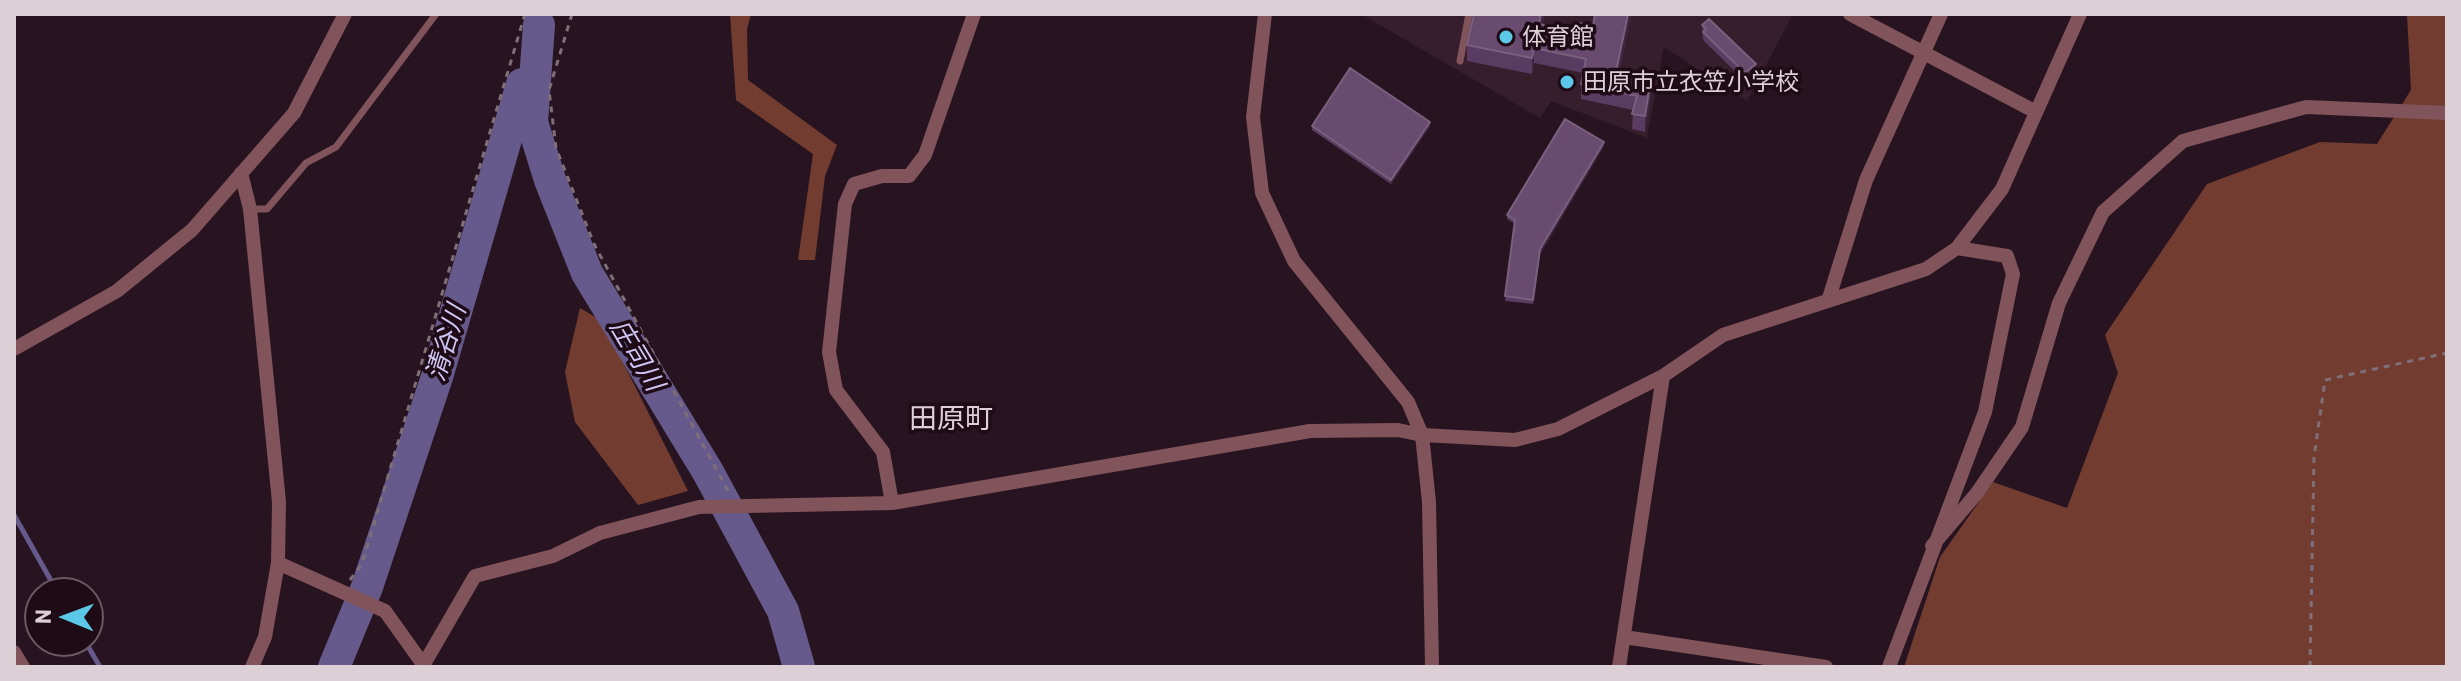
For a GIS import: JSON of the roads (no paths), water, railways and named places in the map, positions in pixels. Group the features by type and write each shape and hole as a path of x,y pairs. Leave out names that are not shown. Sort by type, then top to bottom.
{"street":[{"path":"14,349 117,291 192,230 294,113 345,14"},
{"path":"892,503 883,452 836,390 829,352 845,204 854,184 882,176 909,176 925,155 974,14"},
{"path":"1265,14 1253,117 1262,193 1294,261 1408,402 1422,435 1429,502 1432,667"},
{"path":"1850,14 2036,112"},
{"path":"1829,298 1866,180 1941,14"},
{"path":"278,563 385,611 425,665 475,576 553,556 600,533 699,507 892,503 1310,431 1398,430 1422,435 1515,440 1558,429 1663,376 1723,335 1829,298 1926,269 1957,248 2002,189 2080,14"},
{"path":"1932,546 1977,493 2022,427 2059,303 2103,212 2183,141 2306,107 2447,113"},
{"path":"241,173 250,209 279,502 278,563 265,637 252,667"},
{"path":"1889,667 1985,412 2013,274 2007,256 1957,248"},
{"path":"1619,667 1663,376"},
{"path":"1624,637 1826,667"},
{"path":"14,652 23,667"}],"lane":[{"path":"250,209 267,209 306,163 336,147 436,14"},
{"path":"1460,61 1469,14"}],"waterway":[{"name":"庄司川","path":"539,25 532,122 550,180 587,273 708,472 783,611 799,667"},
{"name":"清谷川","path":"334,667 367,587 437,377 522,84"},
{"path":"14,515 49,577"},
{"path":"94,657 100,667"}],"place":[{"name":"体育館","path":"1506,37"},
{"name":"田原市立衣笠小学校","path":"1567,82"}],"district":[{"name":"田原町","path":"951,419"}]}
